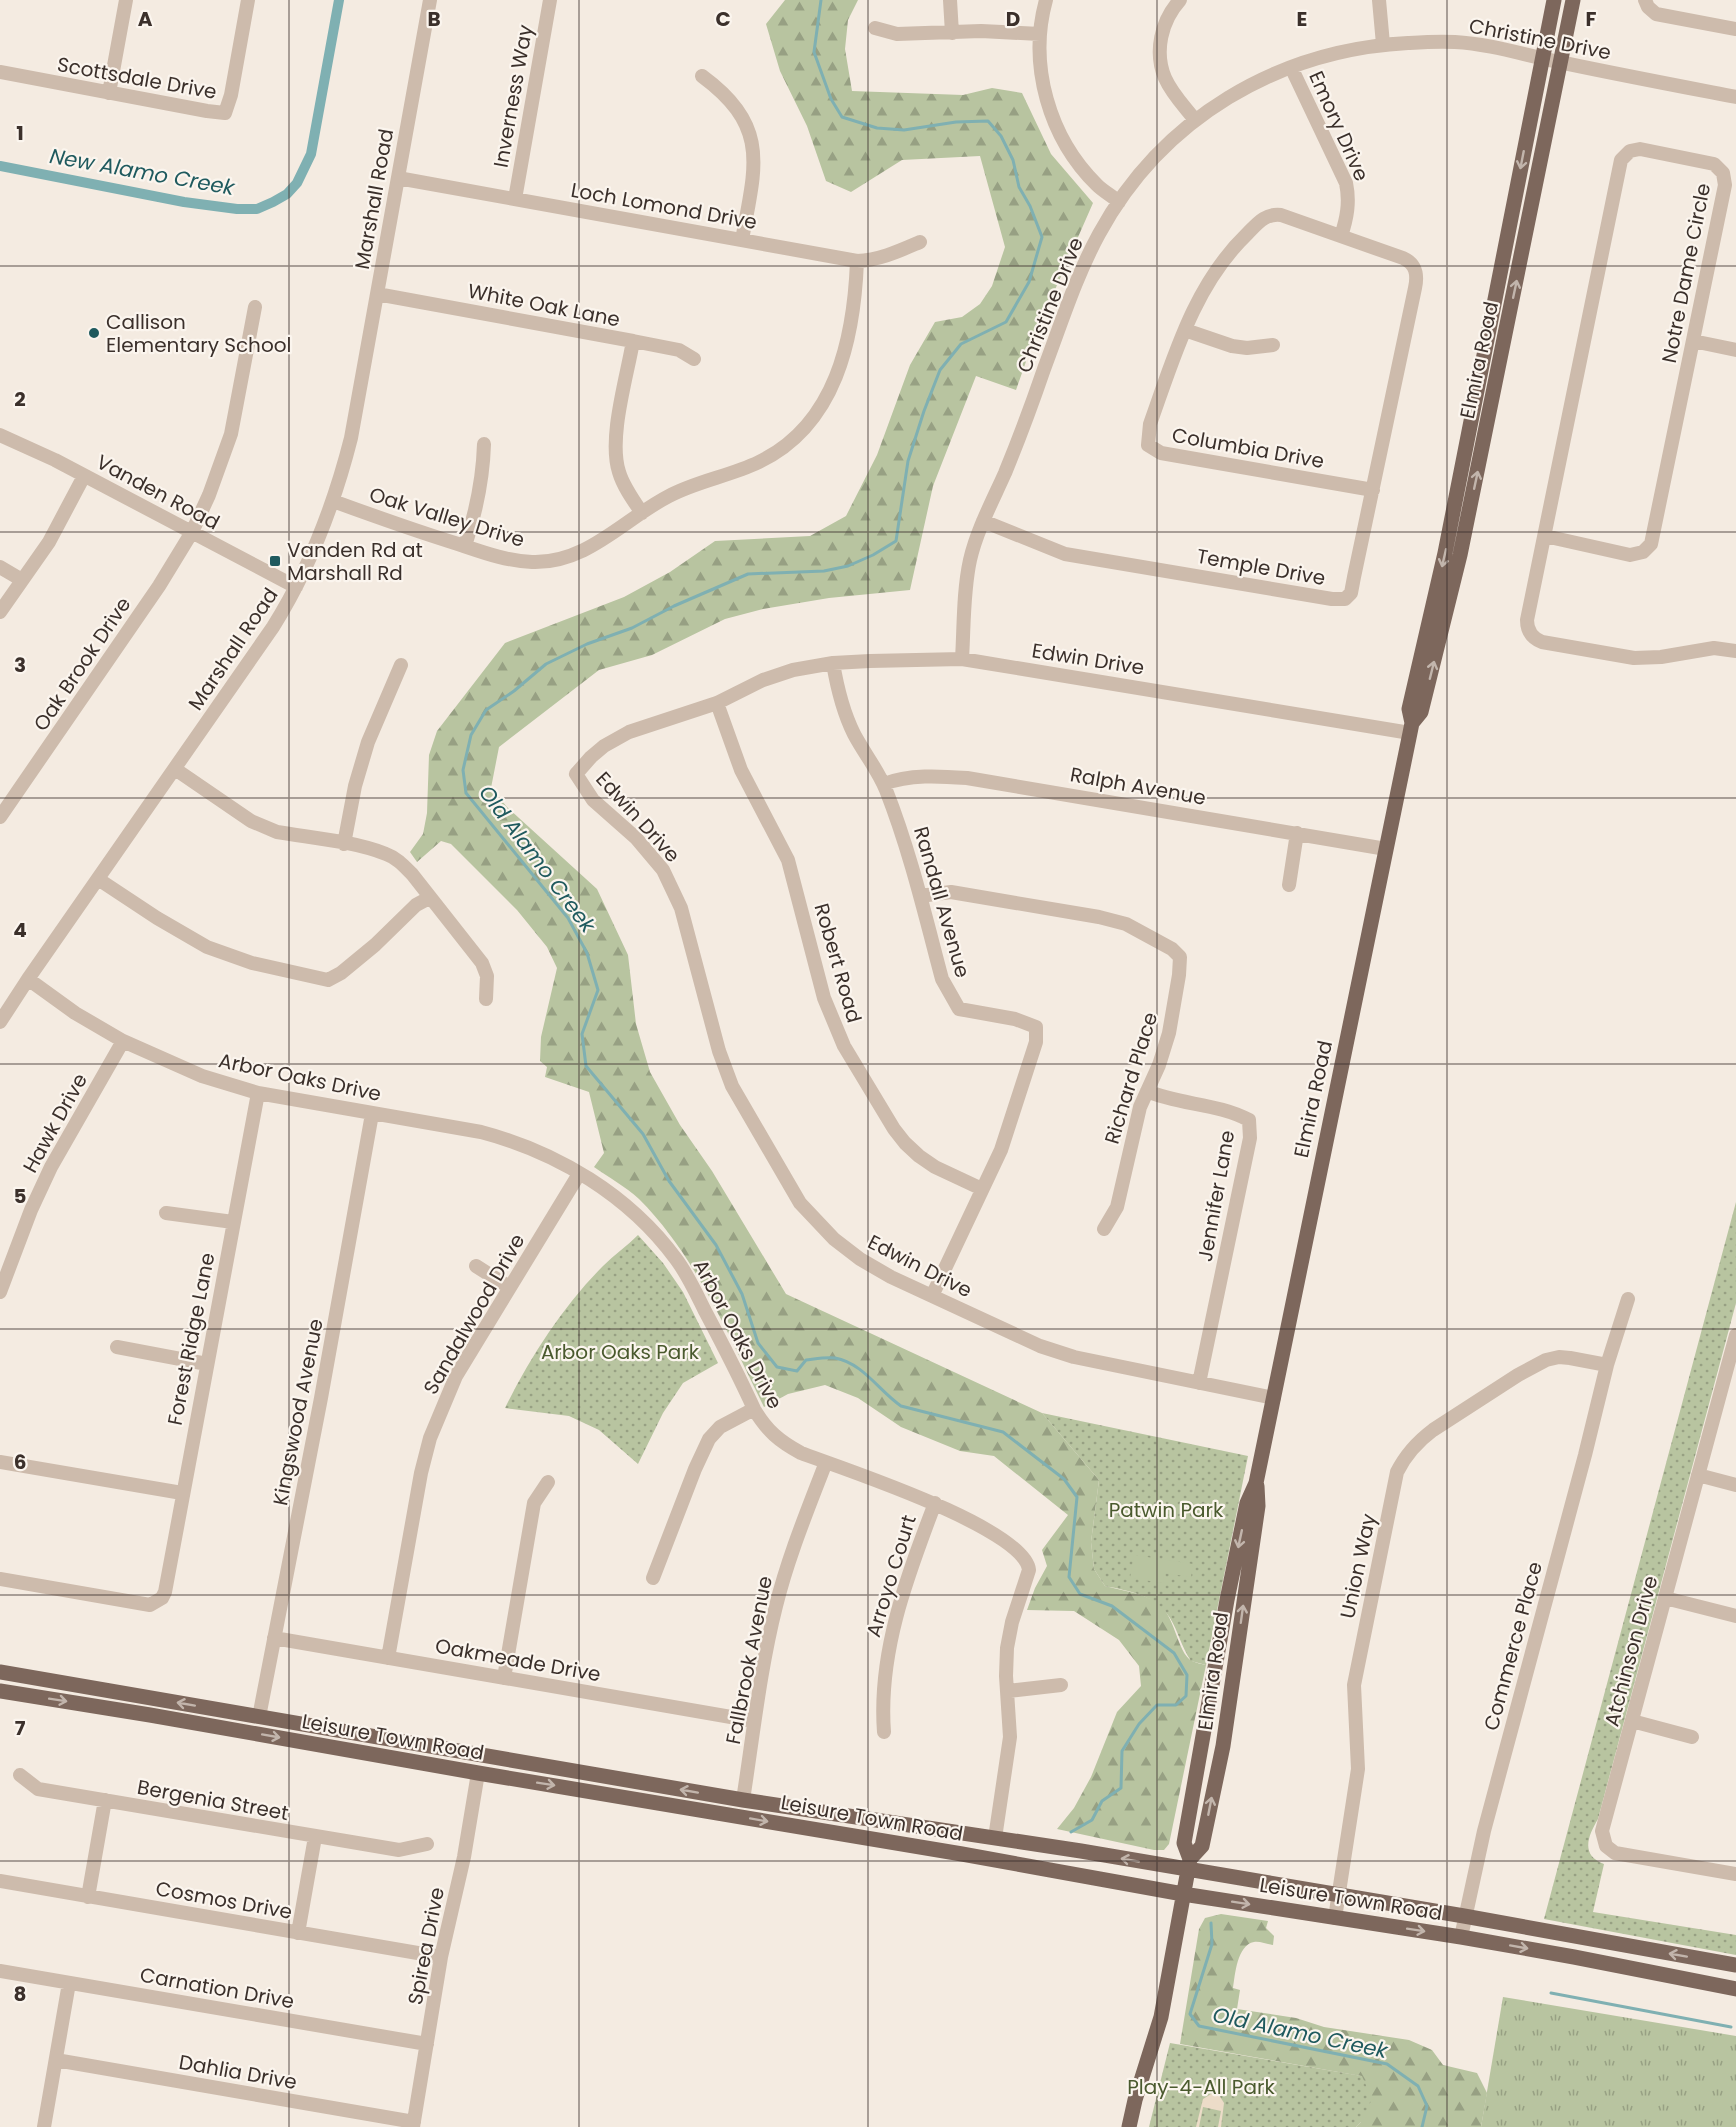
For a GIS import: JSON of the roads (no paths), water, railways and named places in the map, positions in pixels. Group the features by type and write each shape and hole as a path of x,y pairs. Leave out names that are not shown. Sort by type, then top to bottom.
{"main road":[{"name":"Elmira Road","path":"1411,728 1408,710 1445,553 1554,0"},
{"path":"1560,63 1554,47 1562,0"},
{"name":"Elmira Road","path":"1129,2127 1161,2017 1189,1864 1202,1846 1223,1746 1258,1506 1257,1483 1274,1398 1411,728 1421,712 1460,555 1573,0"},
{"path":"1539,172 1538,136 1550,70 1543,59"},
{"name":"Leisure Town Road","path":"0,1672 743,1800 995,1838 1189,1864 1338,1895 1736,1965"},
{"name":"Leisure Town Road","path":"0,1691 1183,1894 1461,1937 1736,1989"},
{"path":"150,1715 234,1723 247,1722 259,1717"},
{"path":"478,1773 483,1768 492,1766 606,1776"},
{"path":"695,1809 734,1805 743,1800"},
{"path":"1715,1985 1727,1977 1736,1978"}],"street":[{"path":"109,93 126,0"},
{"name":"Scottsdale Drive","path":"0,72 225,113 231,95 248,0"},
{"name":"Marshall Road","path":"0,1022 255,654 296,587 324,528 351,438 430,0"},
{"name":"Inverness Way","path":"514,199 550,0"},
{"path":"951,0 952,33"},
{"path":"1046,0 1040,34 1039,63 1043,87 1057,126 1075,159 1098,186 1119,202"},
{"path":"1180,0 1163,28 1160,58 1165,79 1195,120"},
{"path":"1380,0 1383,44"},
{"path":"1645,0 1648,7 1656,14 1736,29"},
{"path":"875,28 897,34 1000,31 1040,34"},
{"name":"Christine Drive","path":"962,659 968,570 974,545 1016,446 1083,266 1100,232 1138,175 1174,137 1195,120 1238,91 1291,67 1332,54 1383,44 1441,41 1466,43 1736,97"},
{"name":"Emory Drive","path":"1291,67 1346,183 1349,202 1341,236"},
{"path":"702,76 722,90 736,106 747,123 754,146 755,164 742,240"},
{"name":"Notre Dame Circle","path":"1545,536 1630,555 1644,552 1649,547 1653,538 1725,185 1725,176 1711,163 1645,149 1635,149 1624,157 1619,166 1527,620 1530,633 1539,641 1621,656 1647,658 1714,648 1736,651"},
{"name":"Loch Lomond Drive","path":"398,178 856,261 880,258 920,242"},
{"name":"Columbia Drive","path":"1373,490 1161,453 1148,446 1150,424 1197,302 1228,253 1263,218 1273,214 1281,215 1402,258 1410,262 1415,270"},
{"name":"Oak Valley Drive","path":"333,501 511,560 534,562 558,559 584,551 670,495 770,456 786,445 813,418 827,397 845,351 854,299 856,261"},
{"name":"Temple Drive","path":"983,521 1065,554 1332,599 1345,599 1351,593 1373,490 1416,282 1415,270"},
{"name":"White Oak Lane","path":"377,294 633,341 616,435 616,453 619,472 642,513"},
{"name":"Oak Brook Drive","path":"0,817 171,567 192,532 209,495 231,434 255,307"},
{"path":"1185,330 1232,346 1247,348 1273,345"},
{"path":"633,341 679,350 694,359"},
{"path":"1693,342 1736,350"},
{"name":"Vanden Road","path":"0,435 84,476 296,587"},
{"path":"465,546 480,488 484,444"},
{"path":"0,612 49,542 84,476"},
{"path":"0,567 22,580"},
{"name":"Edwin Drive","path":"1274,1398 1074,1358 1040,1346 891,1277 860,1259 834,1239 800,1203 732,1086 718,1051 681,908 663,870 636,838 593,800 576,774 604,746 629,732 717,703 763,680 794,670 833,663 962,659 1411,728"},
{"name":"Randall Avenue","path":"833,663 844,711 853,732 884,784 911,858 942,979 959,1009 1015,1019 1036,1028 1036,1042 1001,1150 932,1296"},
{"path":"344,844 355,786 363,759 401,665"},
{"name":"Robert Road","path":"717,703 741,770 788,860 824,998 844,1046 894,1129 905,1143 935,1167 982,1190"},
{"path":"175,769 263,827 277,832 387,854 399,861 412,874 482,963 487,976 486,999"},
{"name":"Ralph Avenue","path":"884,784 896,780 939,776 967,778 1386,849"},
{"path":"1289,885 1297,833"},
{"path":"98,879 157,918 207,946 252,963 328,980 375,945 416,905 429,898"},
{"name":"Richard Place","path":"920,897 933,893 951,892 1099,917 1126,924 1176,952 1180,957 1169,1033 1159,1065 1140,1107 1117,1207 1104,1229"},
{"name":"Arbor Oaks Drive","path":"28,979 75,1013 123,1041 202,1076 258,1093 481,1132 512,1140 560,1162 614,1195 651,1228 676,1260 693,1287 764,1427 782,1443 801,1453 935,1503 997,1536 1022,1554 1028,1561 1028,1576 1016,1608 1007,1648 1009,1746 995,1838"},
{"name":"Hawk Drive","path":"0,1292 31,1210 51,1167 123,1041"},
{"name":"Jennifer Lane","path":"1147,1092 1237,1113 1249,1120 1250,1138 1199,1383"},
{"name":"Forest Ridge Lane","path":"0,1579 150,1605 162,1598 165,1592 258,1093"},
{"name":"Kingswood Avenue","path":"259,1717 321,1398 372,1114"},
{"name":"Sandalwood Drive","path":"388,1658 421,1473 430,1438 456,1376 579,1174"},
{"path":"166,1213 233,1222"},
{"path":"476,1266 509,1287"},
{"name":"Commerce Place","path":"1461,1937 1484,1831 1607,1365 1628,1299"},
{"name":"Atchinson Drive","path":"1736,1335 1734,1352 1698,1475 1602,1831 1606,1846 1620,1854 1736,1874"},
{"path":"117,1347 207,1364"},
{"name":"Union Way","path":"1335,1918 1358,1769 1354,1685 1397,1472 1403,1459 1410,1449 1427,1435 1533,1365 1559,1357 1607,1365"},
{"path":"653,1578 709,1439 720,1427 754,1409"},
{"path":"0,1462 182,1493"},
{"name":"Fallbrook Avenue","path":"743,1800 754,1721 776,1606 790,1557 825,1462"},
{"path":"1698,1475 1736,1485"},
{"path":"504,1678 534,1503 548,1482"},
{"name":"Arroyo Court","path":"885,1732 883,1713 887,1658 893,1627 900,1598 935,1503"},
{"path":"1665,1598 1736,1616"},
{"name":"Oakmeade Drive","path":"274,1638 754,1721"},
{"path":"1008,1692 1061,1685"},
{"path":"1632,1721 1692,1737"},
{"name":"Spirea Drive","path":"413,2124 441,1957 464,1857 478,1773"},
{"name":"Bergenia Street","path":"20,1775 38,1789 315,1837 399,1850 427,1844"},
{"path":"88,1897 105,1800"},
{"path":"298,1933 315,1837"},
{"name":"Cosmos Drive","path":"0,1881 441,1957"},
{"name":"Carnation Drive","path":"0,1971 427,2044"},
{"path":"44,2127 69,1983"},
{"name":"Dahlia Drive","path":"56,2060 413,2124"}],"waterway":[{"name":"New Alamo Creek","path":"0,166 184,202 237,209 257,209 273,202 287,194 297,183 311,154 339,0"},
{"name":"Old Alamo Creek","path":"821,0 814,52 831,99 842,117 877,128 904,130 956,122 988,121 1001,136 1013,160 1019,187 1030,206 1042,237 1029,282 1006,322 961,344 940,370 908,461 896,541 848,566 824,571 748,574 674,606 632,628 587,644 546,664 514,691 486,710 471,735 463,770 466,793 568,918 587,953 598,990 582,1034 586,1066 643,1134 669,1181 716,1245 742,1294 758,1343 777,1367 797,1371 806,1360 835,1358 862,1371 901,1406 1003,1432 1064,1479 1077,1497 1069,1577 1080,1594 1112,1606 1174,1653 1187,1675 1186,1696 1176,1705 1157,1705 1139,1724 1122,1751 1121,1788 1102,1801 1092,1820 1071,1832"},
{"name":"Old Alamo Creek","path":"1211,1923 1212,1944 1190,2014 1199,2026 1387,2064 1418,2086 1427,2106 1422,2127"},
{"path":"1551,1993 1731,2027"}],"place":[{"name":"Callison Elementary School","path":"94,333"},
{"name":"Vanden Rd at Marshall Rd","path":"275,561"}],"park label":[{"name":"Arbor Oaks Park","path":"620,1352"},
{"name":"Patwin Park","path":"1166,1510"},
{"name":"Play-4-All Park","path":"1201,2087"}]}
